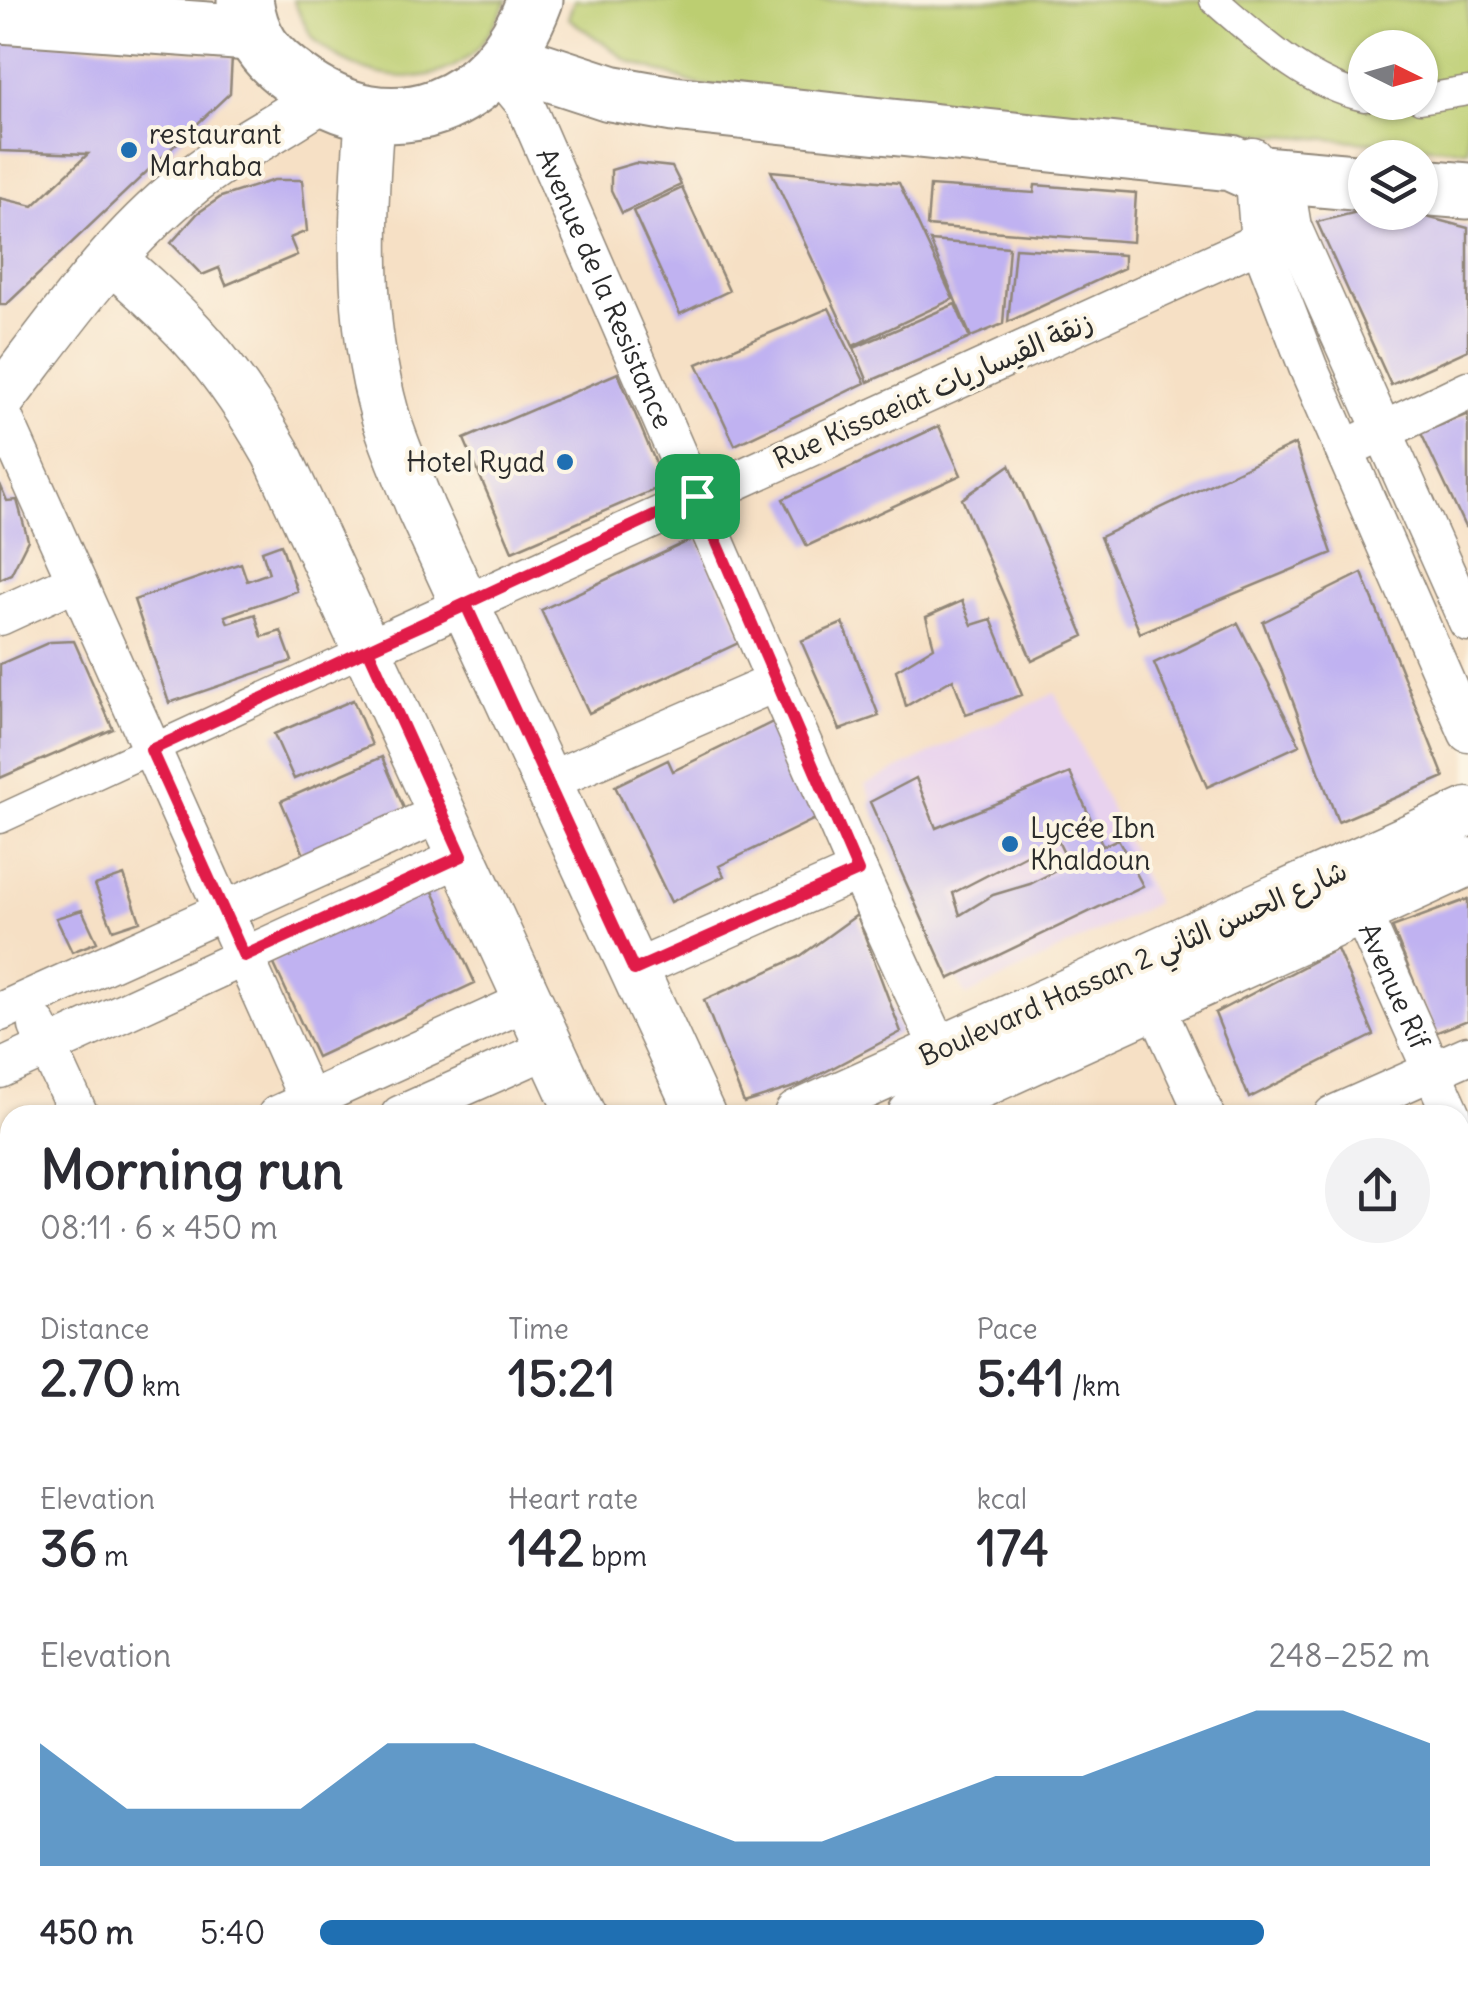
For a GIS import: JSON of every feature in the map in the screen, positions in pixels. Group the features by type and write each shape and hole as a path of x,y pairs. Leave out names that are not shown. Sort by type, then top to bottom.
{"main road":[{"path":"0,15 248,16 266,55 346,106 405,115 438,107 470,92 501,64 524,31 535,0"},
{"path":"501,64 645,100 1265,185 1348,184"},
{"path":"1265,185 1348,164"},
{"path":"1438,164 1468,167"},
{"path":"1438,188 1468,191"}],"street":[{"path":"1214,0 1296,64 1333,88 1348,92"},
{"name":"Avenue de la Resistance","path":"501,64 524,104 858,871 965,1104"},
{"path":"1438,96 1468,90"},
{"path":"0,400 111,260 188,183 346,106 373,359 392,434 466,605 695,1105"},
{"path":"1265,185 1466,613 1422,630"},
{"path":"1265,185 1344,450 1468,733"},
{"name":"Rue Kissaeiat زنقة القيساريات","path":"368,649 697,496 1265,185"},
{"path":"111,260 180,318 240,390 300,500 576,1105"},
{"path":"1344,450 1468,390"},
{"path":"0,410 244,956 298,1105"},
{"path":"0,616 76,581"},
{"path":"0,819 368,649"},
{"path":"547,782 776,682"},
{"path":"74,1105 48,1047 13,1006 442,812"},
{"name":"Boulevard Hassan 2 شارع الحسن الثاني","path":"820,1105 1468,812"},
{"path":"0,1069 462,856"},
{"name":"Boulevard Hassan 2 شارع الحسن الثاني","path":"965,1104 1155,1004 1468,862"},
{"path":"634,970 858,871"},
{"name":"Avenue Rif","path":"1361,911 1448,1105"},
{"path":"1135,962 1200,1105"},
{"path":"310,1105 529,1000"},
{"path":"422,1105 550,1048"},
{"path":"1355,1105 1468,1054"}],"shaded area":[{"name":"Lycée Ibn Khaldoun","path":"1055,693 1156,903 966,996 865,785"}],"green space":[{"path":"293,0 508,0 483,42 461,62 441,72 398,77 354,65 316,41"},
{"path":"574,0 1468,0 1468,150 1438,148 1438,140 1348,141 821,99 699,85 628,61 568,18"}],"building":[{"path":"0,39 232,57 230,93 6,305 0,305 0,198 33,206 88,154 0,151"},
{"path":"635,163 672,167 681,185 622,213 611,190 611,170"},
{"path":"771,171 899,183 953,299 853,346"},
{"path":"274,180 302,180 307,231 290,238 297,255 226,285 219,268 202,275 171,243 198,213 221,197"},
{"path":"1035,185 1136,193 1133,242 927,226 930,186 1034,193"},
{"path":"682,188 729,291 680,314 633,211"},
{"path":"1348,214 1348,230 1438,230 1438,220 1468,228 1468,350 1391,385 1317,222"},
{"path":"930,241 1009,247 1003,324 971,337"},
{"path":"1015,248 1124,255 1124,268 1008,322"},
{"path":"955,304 970,338 868,382 854,348"},
{"path":"829,308 865,383 735,445 697,364"},
{"name":"Hotel Ryad","path":"618,373 665,485 512,551 464,439"},
{"path":"1468,414 1468,526 1465,527 1421,433"},
{"path":"939,426 961,475 807,546 783,499"},
{"path":"1295,444 1332,553 1140,633 1100,537"},
{"path":"1010,465 1084,636 1032,661 962,499"},
{"path":"0,484 7,501 17,500 28,540 11,574 0,579"},
{"path":"697,537 745,640 589,713 541,610"},
{"path":"281,544 297,591 225,616 228,623 255,614 262,637 281,631 292,661 169,703 134,600 241,563 247,581 269,573 262,551"},
{"path":"1362,573 1444,777 1338,822 1263,622"},
{"path":"962,601 972,625 991,619 1022,695 966,714 953,679 906,706 896,670 934,647 926,617"},
{"path":"843,623 879,716 840,730 801,641"},
{"path":"1238,623 1300,745 1207,787 1154,663"},
{"path":"74,641 113,729 0,778 0,664 50,642"},
{"path":"353,700 372,745 294,779 274,734"},
{"path":"773,722 819,817 719,866 724,876 671,902 615,786 668,760 673,771"},
{"path":"382,757 409,820 308,864 281,801"},
{"path":"1070,773 1103,846 1118,839 1143,886 949,979 870,802 916,778 936,828","holes":["1057,839 1069,864 1030,884 993,895 960,915 953,893"]},
{"path":"124,875 140,921 113,930 95,885"},
{"path":"430,885 475,983 317,1057 272,960"},
{"path":"1468,899 1468,1020 1435,1033 1392,927"},
{"path":"82,910 97,942 72,952 56,918"},
{"path":"857,915 901,1032 800,1085 744,1103 704,1000 799,957"},
{"path":"1337,949 1374,1035 1249,1098 1215,1013"}],"place":[{"name":"restaurant Marhaba","path":"129,150"},
{"name":"Hotel Ryad","path":"565,462"},
{"name":"Lycée Ibn Khaldoun","path":"1010,844"}],"route":[{"path":"697,496 466,605 368,649 151,750 244,956 462,856 368,649 466,605 634,970 858,871 697,496"}]}
